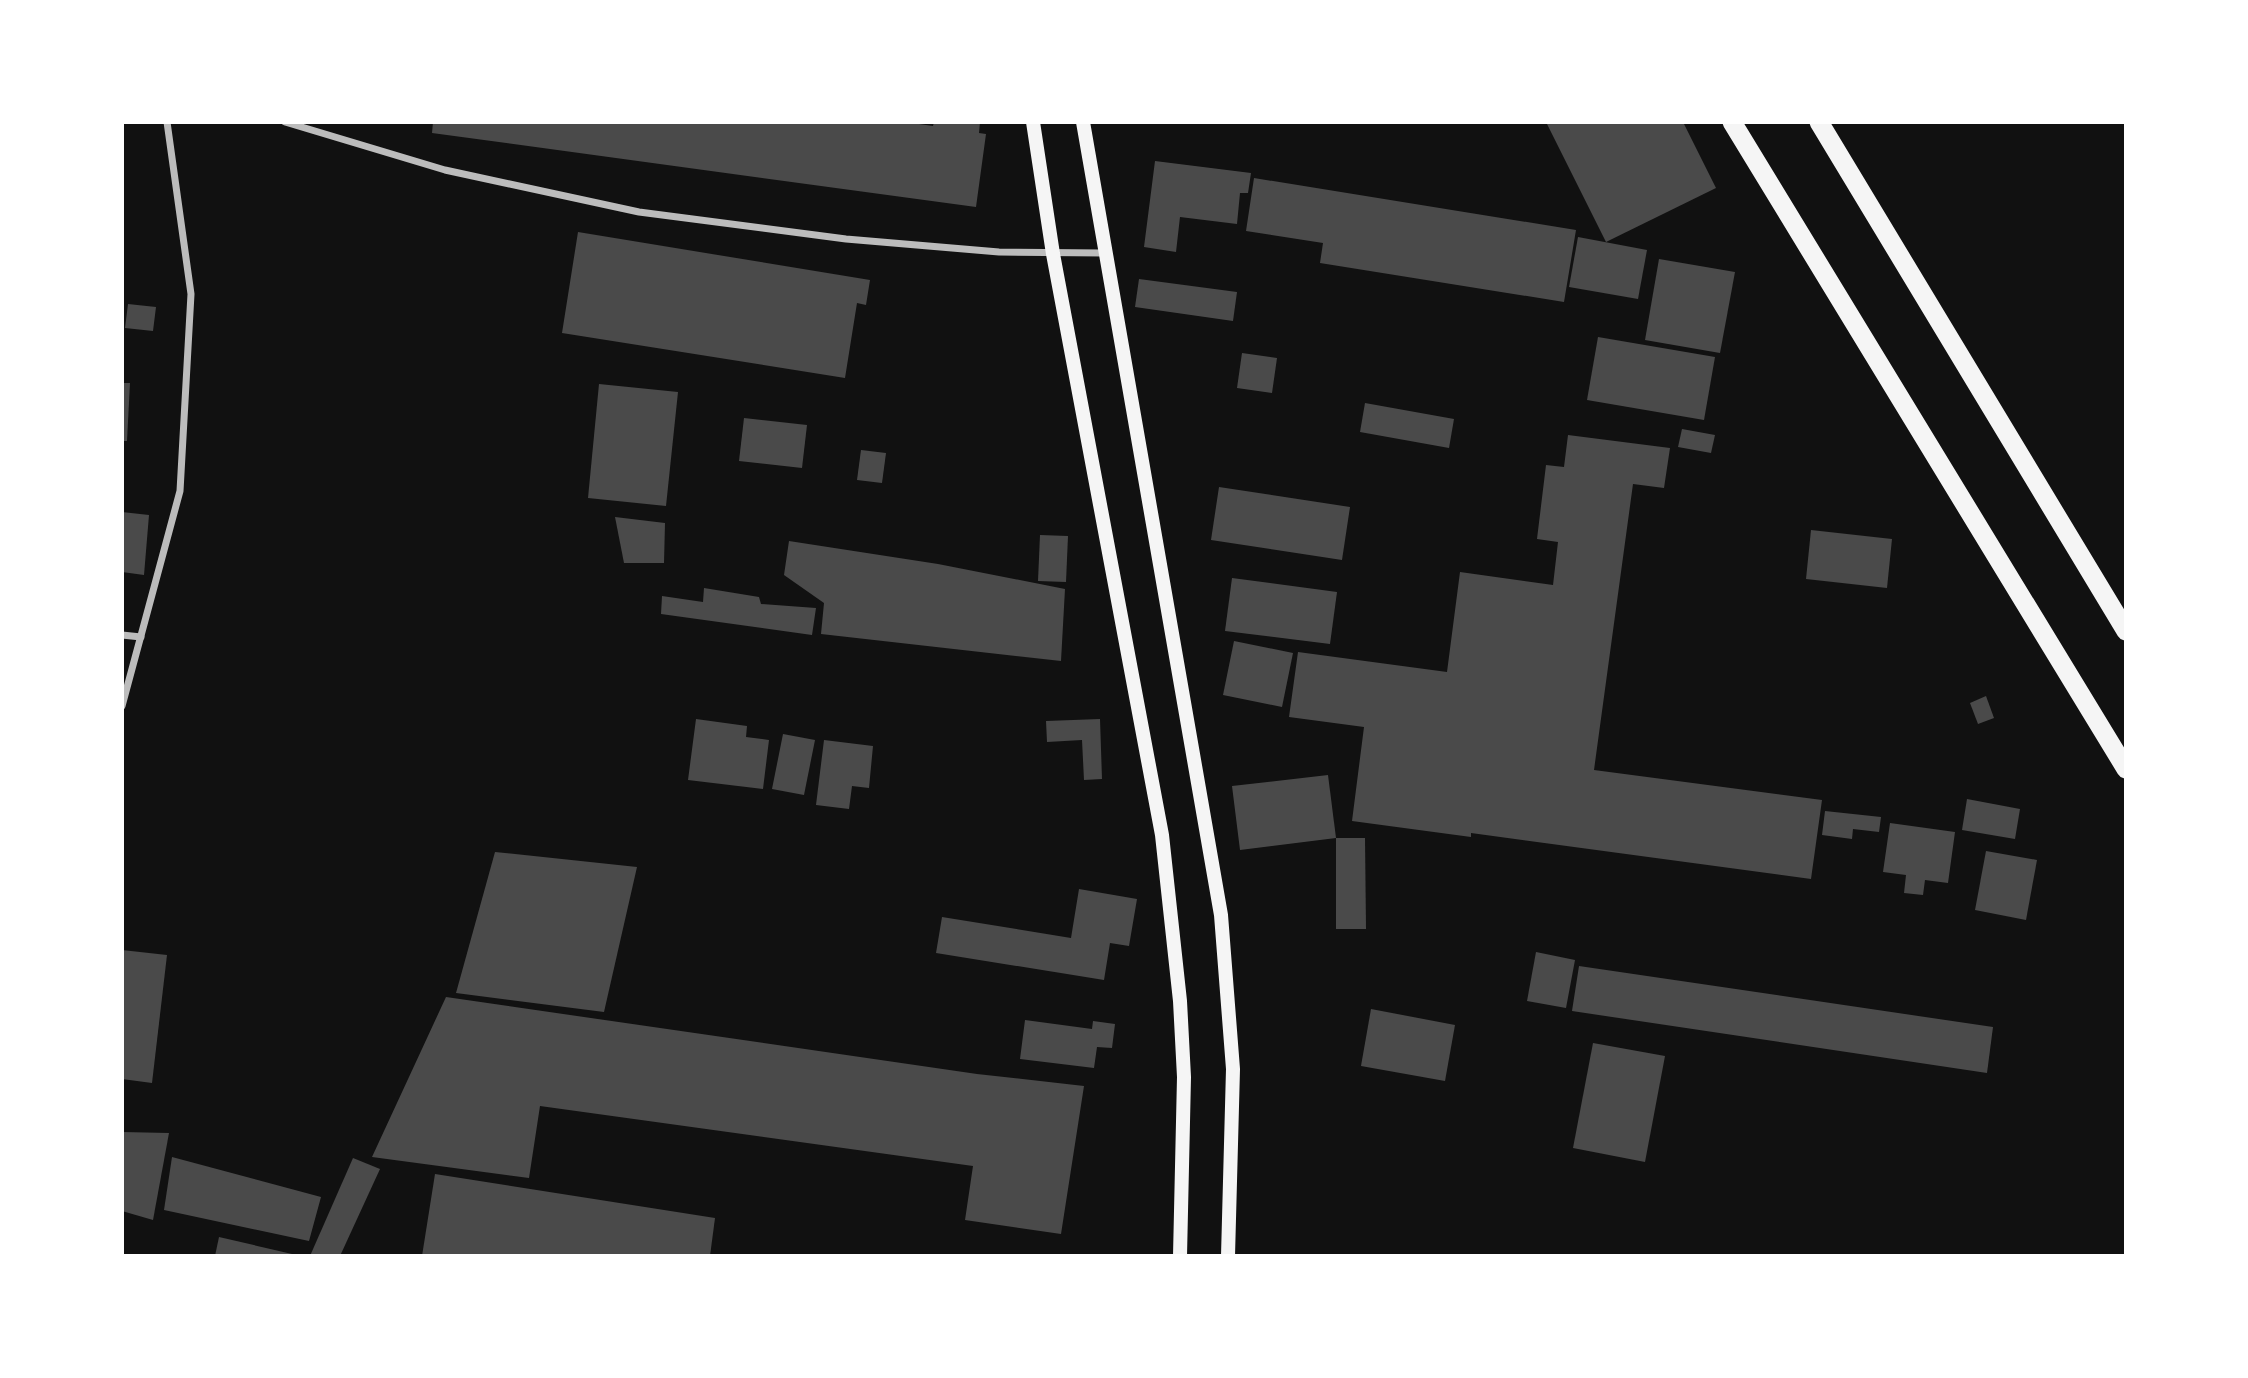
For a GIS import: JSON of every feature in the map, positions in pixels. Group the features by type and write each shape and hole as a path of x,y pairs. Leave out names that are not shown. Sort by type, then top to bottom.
{"highway":[{"path":"1732,122 2126,769"},
{"path":"1819,122 2126,631"}],"main road":[{"path":"1033,122 1053,254 1167,872 1180,1001 1184,1077 1180,1255"},
{"path":"1083,122 1221,915 1233,1069 1228,1255"}],"street":[{"path":"122,706 180,491 191,294 167,122"},
{"path":"285,122 445,170 639,212 846,239 1053,254 1104,253"},
{"path":"122,635 141,637"}],"building":[{"path":"433,122 905,122 933,126 934,122 980,122 979,133 986,134 976,207 432,133"},
{"path":"1546,122 1683,122 1716,188 1606,242"},
{"path":"1155,161 1251,173 1248,193 1240,193 1237,224 1180,217 1176,252 1144,247"},
{"path":"1254,178 1576,230 1564,302 1320,263 1323,243 1246,231"},
{"path":"578,232 870,280 866,305 857,303 845,378 562,333"},
{"path":"1578,237 1647,250 1638,299 1569,287"},
{"path":"1659,259 1735,272 1720,353 1645,340"},
{"path":"1139,279 1237,292 1233,321 1135,307"},
{"path":"128,304 156,307 153,331 125,328"},
{"path":"1598,337 1715,357 1704,420 1587,400"},
{"path":"1242,353 1277,358 1272,393 1237,388"},
{"path":"122,383 130,383 127,441 122,441"},
{"path":"599,384 678,392 666,506 588,498"},
{"path":"1365,403 1454,419 1449,448 1360,432"},
{"path":"744,418 807,425 802,468 739,461"},
{"path":"1682,429 1715,435 1711,453 1678,447"},
{"path":"1568,435 1670,448 1664,488 1633,484 1594,770 1822,800 1811,879 1471,833 1471,837 1352,821 1364,727 1289,717 1298,652 1447,672 1460,572 1553,585 1558,542 1537,539 1546,465 1564,467"},
{"path":"861,450 886,453 882,483 857,480"},
{"path":"1219,487 1350,507 1342,560 1211,540"},
{"path":"122,512 149,515 144,575 122,572"},
{"path":"615,517 665,523 664,563 624,563"},
{"path":"1811,530 1892,539 1887,588 1806,579"},
{"path":"1040,535 1068,536 1066,582 1038,581"},
{"path":"789,541 938,564 1065,589 1061,661 821,634 824,603 784,575"},
{"path":"1232,578 1337,592 1330,644 1225,631"},
{"path":"704,588 759,597 761,604 816,608 812,635 661,614 662,596 703,602"},
{"path":"1234,641 1293,653 1282,707 1223,695"},
{"path":"1986,696 1994,718 1978,724 1970,703"},
{"path":"696,719 747,726 746,737 769,740 763,789 688,780"},
{"path":"1100,719 1102,779 1084,780 1082,740 1047,742 1046,721"},
{"path":"783,734 815,740 804,795 772,789"},
{"path":"824,740 873,746 869,788 852,786 849,809 816,805"},
{"path":"1328,775 1336,838 1240,850 1232,786"},
{"path":"1967,799 2020,809 2015,839 1962,830"},
{"path":"1825,811 1881,817 1879,832 1853,829 1852,839 1822,835"},
{"path":"1890,823 1955,832 1948,883 1925,880 1923,895 1904,893 1906,875 1883,872"},
{"path":"1336,838 1365,838 1366,929 1336,929"},
{"path":"1986,851 2037,860 2026,920 1975,910"},
{"path":"495,852 637,867 604,1012 456,993"},
{"path":"1079,889 1137,899 1129,946 1110,943 1104,980 936,953 942,917 1071,938"},
{"path":"122,950 167,955 152,1083 122,1079"},
{"path":"1536,952 1575,960 1566,1008 1527,1001"},
{"path":"1579,966 1993,1027 1987,1073 1572,1011"},
{"path":"446,997 977,1074 1084,1086 1061,1234 965,1220 973,1166 540,1106 529,1178 372,1157"},
{"path":"1371,1009 1455,1025 1445,1081 1361,1066"},
{"path":"1025,1020 1092,1029 1093,1021 1115,1024 1112,1048 1097,1047 1094,1068 1020,1059"},
{"path":"1593,1043 1665,1056 1645,1162 1573,1148"},
{"path":"122,1132 169,1133 153,1220 122,1211"},
{"path":"172,1157 321,1197 309,1241 164,1210"},
{"path":"353,1158 380,1169 340,1256 310,1256"},
{"path":"435,1174 715,1218 710,1256 422,1256"},
{"path":"219,1237 292,1254 215,1256"}]}
